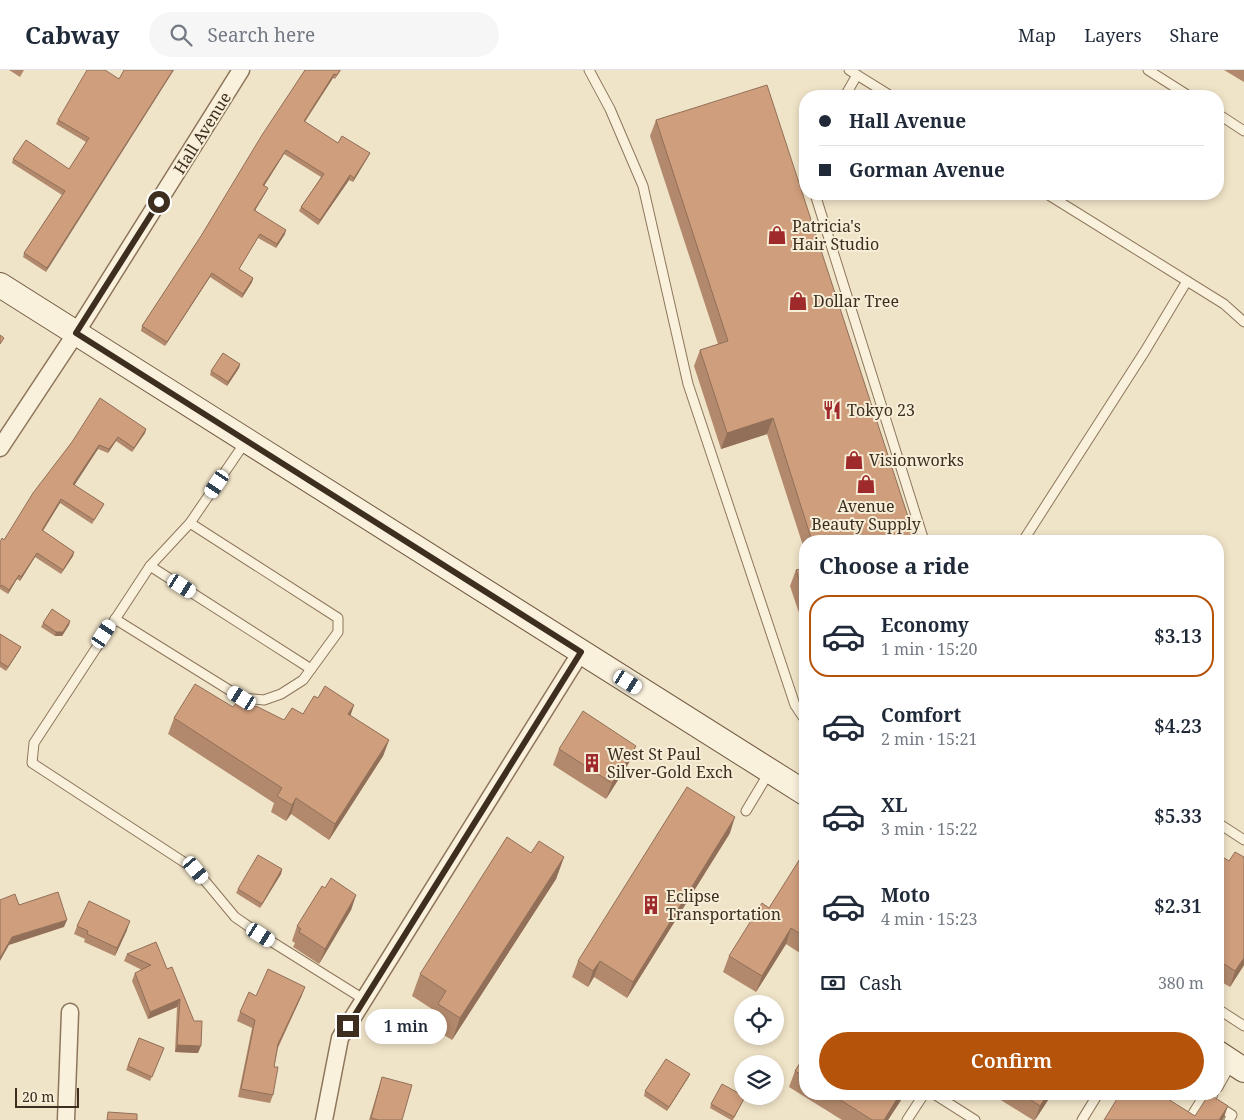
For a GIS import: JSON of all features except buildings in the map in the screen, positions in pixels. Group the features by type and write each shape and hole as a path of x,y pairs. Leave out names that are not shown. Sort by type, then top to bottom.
{"street":[{"name":"Hall Avenue","path":"0,448 76,333 241,70"},
{"path":"0,285 799,789"},
{"path":"324,1120 340,1038 581,652"},
{"path":"66,1120 70,1012"}],"lane":[{"path":"589,70 610,110 643,186 688,384 795,704 799,710"},
{"path":"849,70 881,90"},
{"path":"1148,70 1180,90"},
{"path":"848,90 857,75"},
{"path":"1224,118 1244,131"},
{"path":"818,200 922,535"},
{"path":"1057,200 1224,304 1244,322"},
{"path":"1027,535 1145,351 1187,281"},
{"path":"246,440 190,523 150,566 34,743 32,763 196,870 235,917 365,1000"},
{"path":"115,619 242,698 264,700 281,694 303,680 338,632 338,618 190,523"},
{"path":"150,566 311,668"},
{"path":"746,811 770,771"},
{"path":"1224,827 1244,840"},
{"path":"1224,1013 1244,1026"},
{"path":"1224,1075 1231,1062"},
{"path":"908,1120 920,1100"},
{"path":"943,1100 975,1120"},
{"path":"1082,1120 1094,1100"},
{"path":"1188,1116 1200,1102 1205,1100"},
{"path":"1215,1100 1232,1115 1229,1120"}],"place":[{"name":"Patricia's Hair Studio","path":"777,235"},
{"name":"Dollar Tree","path":"798,301"},
{"name":"Tokyo 23","path":"832,410"},
{"name":"Visionworks","path":"854,460"},
{"name":"Avenue Beauty Supply","path":"866,484"},
{"name":"West St Paul Silver-Gold Exch","path":"592,763"},
{"name":"Eclipse Transportation","path":"651,905"}],"route":[{"path":"159,202 76,333 581,652 348,1026"}]}
